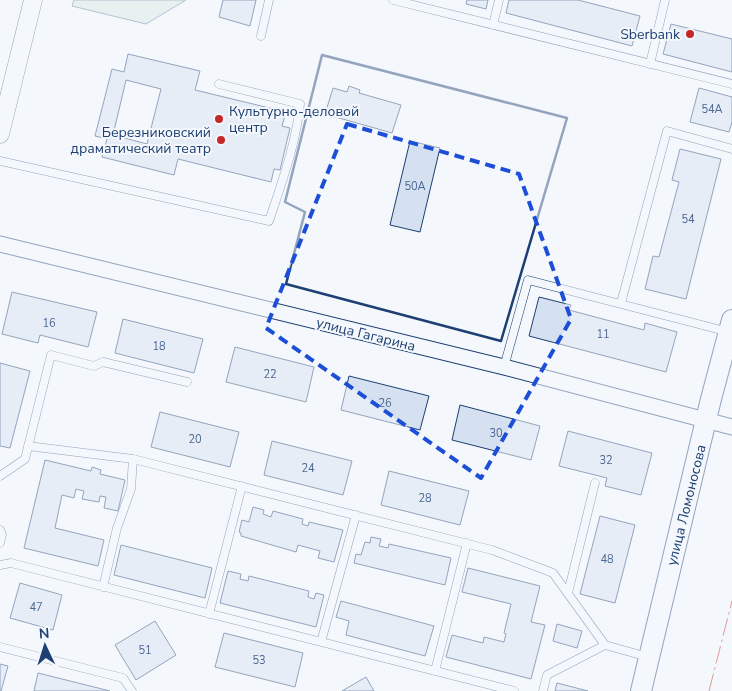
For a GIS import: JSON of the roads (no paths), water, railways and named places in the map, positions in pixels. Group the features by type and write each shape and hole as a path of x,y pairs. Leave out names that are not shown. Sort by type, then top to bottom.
{"main road":[{"name":"улица Ломоносова","path":"641,691 730,326"}],"street":[{"path":"0,134 33,0"},
{"name":"улица Гагарина","path":"0,244 504,367 732,427"}],"lane":[{"path":"260,36 269,0"},
{"path":"392,0 732,84"},
{"path":"493,26 499,0"},
{"path":"650,64 666,0"},
{"path":"0,161 269,221 286,171 300,104 219,84"},
{"path":"621,303 667,131 732,149"},
{"path":"504,367 528,280 621,303 730,326"},
{"path":"0,476 25,459 51,355 94,366 103,362 187,382"},
{"path":"28,446 133,459 492,550 553,573 605,645 649,657"},
{"path":"103,587 117,528 131,489 133,459"},
{"path":"568,593 595,483"},
{"path":"210,614 242,486"},
{"path":"321,642 356,515"},
{"path":"0,530 2,535 0,543"},
{"path":"435,671 468,543"},
{"path":"0,565 11,563 514,691"},
{"path":"543,691 547,675 605,645"},
{"path":"0,647 123,678 132,691"}],"place":[{"name":"Sberbank","path":"690,34"},
{"name":"Культурно-деловой центр","path":"219,119"},
{"name":"Березниковский драматический театр","path":"221,140"}]}
